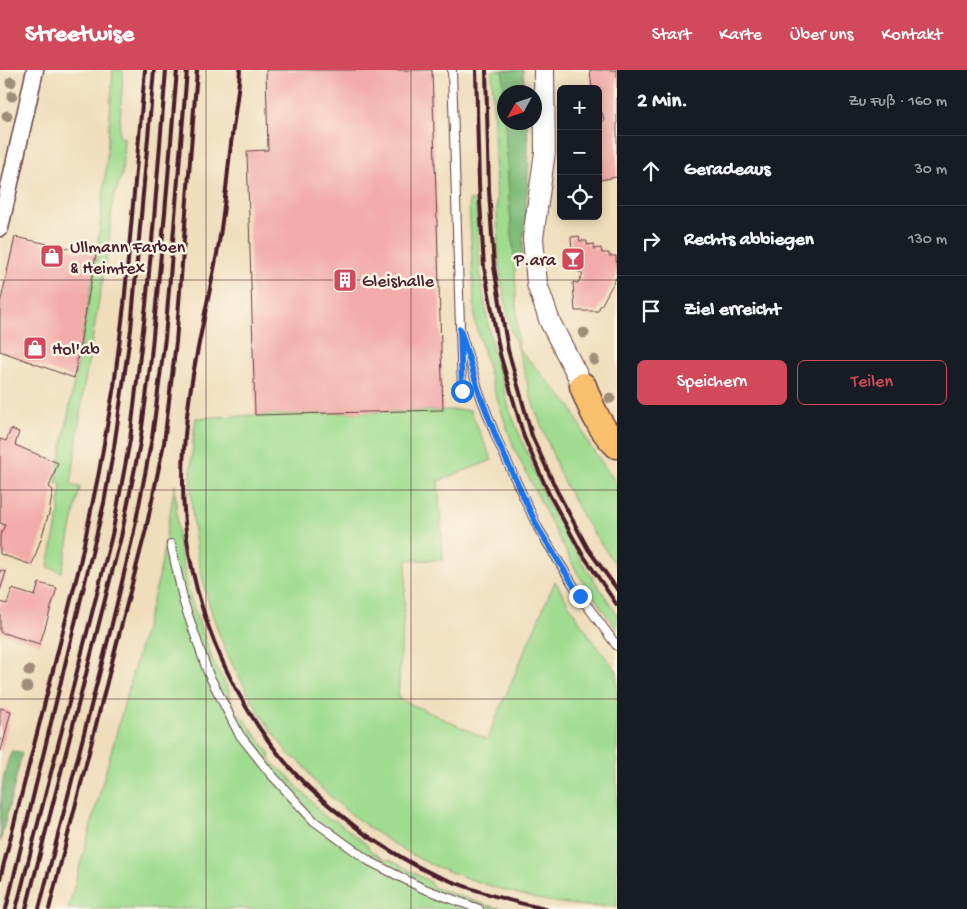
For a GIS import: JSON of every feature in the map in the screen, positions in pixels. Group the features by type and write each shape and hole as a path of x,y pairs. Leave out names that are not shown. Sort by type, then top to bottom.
{"highway":[{"path":"583,386 592,410 607,436 617,445"}],"street":[{"path":"0,228 35,70"},
{"path":"544,70 545,152 533,238 537,284 550,322 583,386"}],"lane":[{"path":"452,70 462,391"},
{"path":"460,329 482,401 498,442 538,528 580,596 617,646"},
{"path":"171,544 184,603 208,674 240,734 269,772 314,821 369,860 422,888 478,909"}],"green space":[{"path":"113,70 123,70 119,137 124,137 122,175 113,199 108,249 84,386 71,485 80,487 62,572 48,567 59,513 61,484 56,482 97,254"},
{"path":"492,70 503,70 504,85 497,85 497,130 506,130 518,348 511,331 499,268"},
{"path":"503,70 523,70 524,85 503,85"},
{"path":"505,130 527,130 529,165 522,260 515,268"},
{"path":"469,200 476,201 480,276 492,346 510,411 548,504 584,565 617,614 617,630 579,576 550,521 514,448 495,393 475,322"},
{"path":"518,348 571,407 588,443 617,484 617,567 584,519 563,481 533,404"},
{"path":"470,410 492,460 438,481 443,560 407,560 398,698 487,739 555,581 584,628 617,671 617,906 562,903 490,886 434,866 402,849 371,829 340,806 314,781 299,760 292,757 287,751 254,704 229,657 218,630 200,567 193,523 191,471 196,418"},
{"path":"175,484 178,538 191,600 212,659 228,689 235,710 245,720 269,753 271,761 286,774 327,818 336,821 383,859 392,861 429,881 433,887 489,906 506,909 68,909 159,577"},
{"path":"12,751 22,753 0,843 3,783"}],"building":[{"name":"Gleishalle","path":"266,70 432,70 443,410 255,415 247,151 268,150"},
{"path":"590,70 617,70 617,177 602,180 602,121 604,121 602,85 592,85"},
{"path":"579,236 580,241 587,241 587,245 594,244 594,249 601,248 602,253 616,256 617,276 598,311 575,311 573,282 578,283 583,274 565,263 572,252 571,237"},
{"path":"15,237 96,254 74,378 0,351 0,304"},
{"path":"11,429 19,432 15,445 58,463 49,487 53,490 49,513 32,565 0,554 0,536 5,525 0,523 0,439 6,441"},
{"path":"0,570 6,572 0,591"},
{"path":"39,583 57,588 40,644 0,632 0,602 7,604 12,589 35,596"},
{"path":"0,708 11,711 1,751 0,751"}],"railway":[{"path":"0,879 79,568 99,472 114,386 124,305 145,70"},
{"path":"6,909 104,503 114,447 131,329 154,70"},
{"path":"16,909 112,535 130,440 146,305 166,70"},
{"path":"26,909 121,537 140,443 150,367 177,70"},
{"path":"39,909 111,628 133,536 152,438 165,338 187,70"},
{"path":"49,909 146,529 164,443 176,342 197,70"},
{"path":"240,70 221,233 194,368 184,450 185,519 191,561 200,602 214,642 231,680 252,717 276,751 303,782 339,814 388,849 433,874 488,894 546,909"},
{"path":"476,70 479,185 484,267 500,354 524,437 549,494 581,552 617,605"},
{"path":"486,70 489,190 494,267 508,350 532,436 557,491 588,549 617,589"}],"place":[{"name":"Ullmann Farben & Heimtex","path":"52,256"},
{"name":"P.ara","path":"573,259"},
{"name":"Gleishalle","path":"345,280"},
{"name":"Hol'ab","path":"35,348"}],"route":[{"path":"462,391 460,329 479,392 498,442 538,528 580,596"}]}
